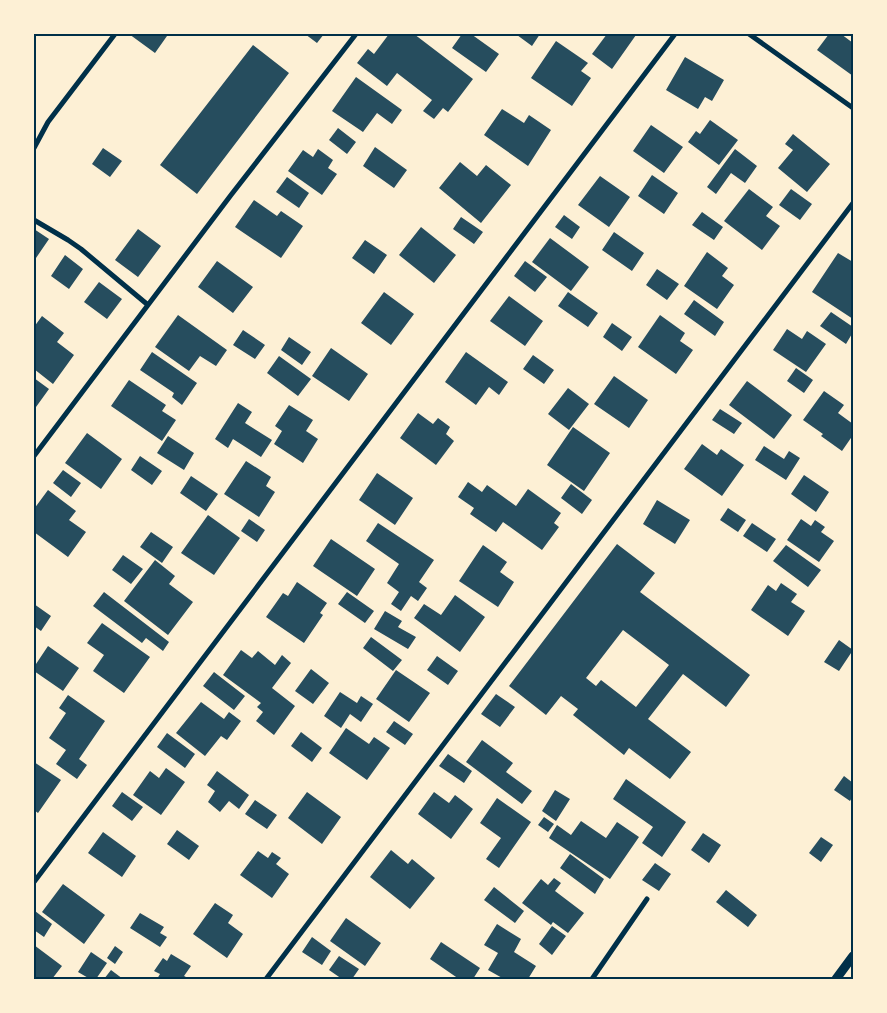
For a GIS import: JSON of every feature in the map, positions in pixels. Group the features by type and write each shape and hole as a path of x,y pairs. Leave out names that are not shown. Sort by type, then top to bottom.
{"street":[{"path":"34,148 48,122 115,34"},
{"path":"34,456 148,304 356,34"},
{"path":"34,882 675,34"},
{"path":"749,34 853,108"},
{"path":"266,979 853,204"},
{"path":"34,220 81,249 148,304"},
{"path":"592,979 647,899"},
{"path":"836,979 853,958"}],"building":[{"path":"129,34 164,34 167,36 155,53"},
{"path":"305,34 324,34 317,43"},
{"path":"389,34 414,34 473,79 448,112 443,108 434,119 423,111 432,100 397,73 387,86 357,63 368,49 374,54"},
{"path":"462,34 471,34 499,54 486,72 452,48"},
{"path":"517,34 540,34 532,46"},
{"path":"607,34 636,35 612,69 592,54"},
{"path":"829,34 841,34 853,43 853,76 817,50"},
{"path":"556,41 588,63 581,71 591,78 572,106 531,78"},
{"path":"253,45 289,73 197,194 160,165"},
{"path":"685,57 724,80 712,101 705,97 698,109 666,90"},
{"path":"356,77 402,110 392,124 377,113 363,132 332,111"},
{"path":"502,109 524,123 529,115 551,130 528,166 484,135"},
{"path":"710,120 738,140 719,165 688,142 696,131 700,134"},
{"path":"651,125 683,147 664,173 633,151"},
{"path":"338,128 356,142 347,154 329,140"},
{"path":"793,134 830,164 807,192 778,168 793,150 785,144"},
{"path":"375,147 407,170 394,188 363,166"},
{"path":"103,148 122,161 110,177 92,164"},
{"path":"318,149 333,160 328,168 337,174 322,195 288,171 303,150 313,157"},
{"path":"735,149 757,166 745,183 731,173 716,194 707,187"},
{"path":"460,162 477,176 486,165 511,185 481,223 439,188"},
{"path":"652,175 678,193 664,214 638,196"},
{"path":"600,176 630,197 609,227 578,205"},
{"path":"287,177 309,193 299,208 276,192"},
{"path":"749,189 773,207 766,216 780,226 762,250 724,221"},
{"path":"791,189 812,204 800,220 779,205"},
{"path":"254,200 277,216 281,211 303,226 281,258 235,227"},
{"path":"702,212 723,227 714,240 692,225"},
{"path":"564,215 580,227 572,239 555,227"},
{"path":"461,217 483,232 474,244 453,229"},
{"path":"421,227 456,255 434,283 399,255"},
{"path":"34,229 49,239 36,258 34,257"},
{"path":"138,229 161,246 138,277 115,260"},
{"path":"614,232 644,253 632,271 602,250"},
{"path":"550,238 589,267 571,291 532,262"},
{"path":"365,240 387,255 374,274 352,258"},
{"path":"707,252 728,268 722,276 734,285 717,309 684,286"},
{"path":"838,253 853,262 853,319 812,292"},
{"path":"65,255 83,269 69,289 51,276"},
{"path":"217,261 253,287 233,313 198,287"},
{"path":"525,261 547,277 535,292 514,276"},
{"path":"657,269 679,284 667,300 646,285"},
{"path":"99,282 122,299 107,319 84,302"},
{"path":"384,292 414,314 391,345 361,323"},
{"path":"568,292 598,313 588,327 558,306"},
{"path":"509,296 543,321 525,346 490,321"},
{"path":"694,300 724,322 715,336 684,314"},
{"path":"831,312 853,327 853,332 846,344 820,326"},
{"path":"178,315 227,350 216,366 200,356 189,371 155,347"},
{"path":"660,315 685,333 680,341 693,350 676,374 638,347"},
{"path":"42,316 64,333 57,342 74,355 53,384 34,369 34,327"},
{"path":"612,323 632,337 622,351 603,337"},
{"path":"787,329 802,339 807,331 826,344 806,372 773,350"},
{"path":"243,330 265,345 255,359 233,345"},
{"path":"289,337 311,352 302,365 281,350"},
{"path":"331,348 368,374 349,401 312,376"},
{"path":"152,352 197,383 182,405 172,397 174,393 140,370"},
{"path":"466,352 508,382 499,395 489,387 476,405 445,382"},
{"path":"533,355 554,370 544,384 523,369"},
{"path":"279,356 311,379 298,396 267,373"},
{"path":"796,368 813,380 804,393 787,381"},
{"path":"614,376 648,400 629,428 594,404"},
{"path":"34,378 49,389 36,407 34,406"},
{"path":"129,380 166,405 162,411 176,420 162,441 111,406"},
{"path":"747,381 792,415 774,439 729,405"},
{"path":"568,388 589,404 569,430 548,414"},
{"path":"824,391 844,405 838,413 853,424 853,435 842,451 803,420"},
{"path":"238,403 252,412 245,423 272,440 261,457 233,439 228,448 215,439"},
{"path":"289,405 313,420 306,431 318,439 303,463 274,444 282,431 275,426"},
{"path":"720,409 742,423 734,434 712,420"},
{"path":"418,413 433,424 438,418 450,427 446,434 454,441 436,465 400,438"},
{"path":"573,427 610,453 584,491 547,465"},
{"path":"87,433 122,459 101,489 65,463"},
{"path":"168,436 194,453 184,470 157,453"},
{"path":"702,444 717,455 721,449 744,465 722,496 684,469"},
{"path":"764,446 784,459 789,451 800,458 786,480 755,460"},
{"path":"140,456 162,471 152,485 131,470"},
{"path":"246,461 271,477 266,486 275,492 259,517 224,494"},
{"path":"63,470 81,483 71,497 53,483"},
{"path":"377,473 413,498 395,525 359,500"},
{"path":"804,475 829,492 816,512 791,494"},
{"path":"191,476 218,494 206,511 180,493"},
{"path":"468,482 482,492 487,485 516,506 528,489 561,513 554,523 559,527 542,550 503,522 496,532 470,514 474,508 458,497"},
{"path":"571,484 592,500 582,514 561,498"},
{"path":"48,490 76,511 69,520 86,532 68,557 34,532 34,509"},
{"path":"657,500 690,520 675,544 643,524"},
{"path":"728,508 746,520 738,532 720,520"},
{"path":"208,515 240,538 214,575 181,553"},
{"path":"249,519 265,530 257,542 241,531"},
{"path":"801,519 811,526 815,520 825,527 821,532 834,541 819,562 787,540"},
{"path":"378,523 434,560 419,582 427,588 418,601 411,596 401,611 391,604 399,592 387,583 399,564 366,541"},
{"path":"752,523 776,539 767,552 743,536"},
{"path":"151,532 173,547 162,563 140,547"},
{"path":"331,539 375,569 357,596 313,566"},
{"path":"617,544 655,573 640,592 750,675 726,707 683,674 648,719 691,752 670,779 629,748 624,755 573,715 578,709 561,696 546,715 509,686","holes":["623,630 669,665 636,707 601,680 596,686 586,678"]},
{"path":"483,545 507,562 500,572 514,582 498,607 459,581"},
{"path":"786,545 821,570 808,587 773,561"},
{"path":"123,555 143,569 131,584 112,570"},
{"path":"155,560 175,576 169,584 193,602 168,635 124,601"},
{"path":"297,582 327,603 320,613 323,615 304,643 266,617 283,593 288,596"},
{"path":"781,583 797,594 791,602 805,611 788,636 751,610 768,585 776,591"},
{"path":"104,592 169,642 163,651 146,638 142,643 93,606"},
{"path":"347,592 374,611 365,623 338,604"},
{"path":"455,595 485,617 460,652 414,618 424,604 441,615"},
{"path":"34,604 51,616 41,631 34,626"},
{"path":"385,611 402,621 398,627 416,637 408,649 374,629"},
{"path":"102,623 150,657 124,693 93,671 104,655 87,643"},
{"path":"371,637 402,660 393,671 363,648"},
{"path":"839,640 853,650 839,671 824,662"},
{"path":"48,646 79,668 63,691 34,671 34,667"},
{"path":"241,650 252,658 258,651 275,665 282,655 291,663 272,688 295,706 274,735 256,721 263,712 257,707 261,703 223,675"},
{"path":"437,656 458,671 448,685 427,670"},
{"path":"311,669 329,683 313,704 295,691"},
{"path":"396,670 430,693 409,722 376,699"},
{"path":"214,672 245,696 234,710 203,686"},
{"path":"340,692 357,703 361,696 373,704 361,722 350,714 341,728 324,716"},
{"path":"496,694 515,707 500,727 481,714"},
{"path":"68,695 105,721 79,759 87,765 77,779 56,764 66,750 49,738 66,713 59,708"},
{"path":"201,702 224,719 229,712 241,721 227,740 221,736 205,756 176,733"},
{"path":"394,721 413,734 405,745 386,732"},
{"path":"346,728 369,744 374,737 390,748 367,780 329,753"},
{"path":"301,732 322,748 312,762 291,746"},
{"path":"167,733 195,754 185,768 157,747"},
{"path":"482,740 513,763 506,772 532,791 522,804 466,762"},
{"path":"448,754 472,771 464,783 439,766"},
{"path":"34,762 61,780 38,813 34,810"},
{"path":"166,768 185,782 161,815 133,795 150,771 159,778"},
{"path":"217,771 249,795 239,809 229,801 220,812 208,802 215,791 207,785"},
{"path":"844,776 853,783 853,796 850,801 834,790"},
{"path":"626,779 686,822 662,857 642,843 653,827 613,799"},
{"path":"555,790 570,799 556,821 542,811"},
{"path":"122,792 143,807 132,821 112,806"},
{"path":"307,792 341,817 322,844 288,818"},
{"path":"434,792 449,803 455,795 473,809 451,839 418,814"},
{"path":"497,798 531,822 499,868 486,859 501,838 480,823"},
{"path":"255,800 277,815 267,829 245,814"},
{"path":"544,817 554,824 548,832 538,825"},
{"path":"581,821 606,838 617,822 639,837 610,879 549,838 557,825 571,835"},
{"path":"177,830 199,846 189,860 167,844"},
{"path":"103,832 136,856 122,877 88,853"},
{"path":"703,833 721,845 709,863 691,850"},
{"path":"821,837 833,845 821,862 809,853"},
{"path":"391,850 408,864 412,859 435,878 410,909 370,877"},
{"path":"258,851 268,858 272,852 281,858 276,864 289,874 272,898 240,875"},
{"path":"570,854 604,879 595,894 560,868"},
{"path":"655,863 671,874 659,891 642,880"},
{"path":"554,878 561,883 555,891 584,913 568,933 553,922 551,925 522,903 541,879 548,885"},
{"path":"63,884 105,915 84,944 42,912"},
{"path":"494,887 524,911 515,923 484,900"},
{"path":"726,890 757,915 748,927 716,902"},
{"path":"215,903 233,915 228,923 243,934 227,958 193,934"},
{"path":"35,911 52,924 44,937 34,930"},
{"path":"140,913 164,927 160,933 167,937 160,947 130,928"},
{"path":"346,918 381,943 365,966 330,941"},
{"path":"497,924 521,939 514,952 536,966 528,979 504,979 488,970 498,953 484,945"},
{"path":"552,926 566,936 552,955 539,944"},
{"path":"312,937 331,951 322,965 302,952"},
{"path":"441,942 480,968 473,979 459,979 430,959"},
{"path":"34,945 62,966 52,979 34,979"},
{"path":"115,946 123,952 115,964 107,958"},
{"path":"91,952 107,963 96,979 90,979 78,972"},
{"path":"171,954 191,966 184,976 190,979 157,979 160,974 154,971 163,958 167,961"},
{"path":"339,956 359,969 352,979 342,979 329,970"},
{"path":"111,970 123,979 104,979"}]}
